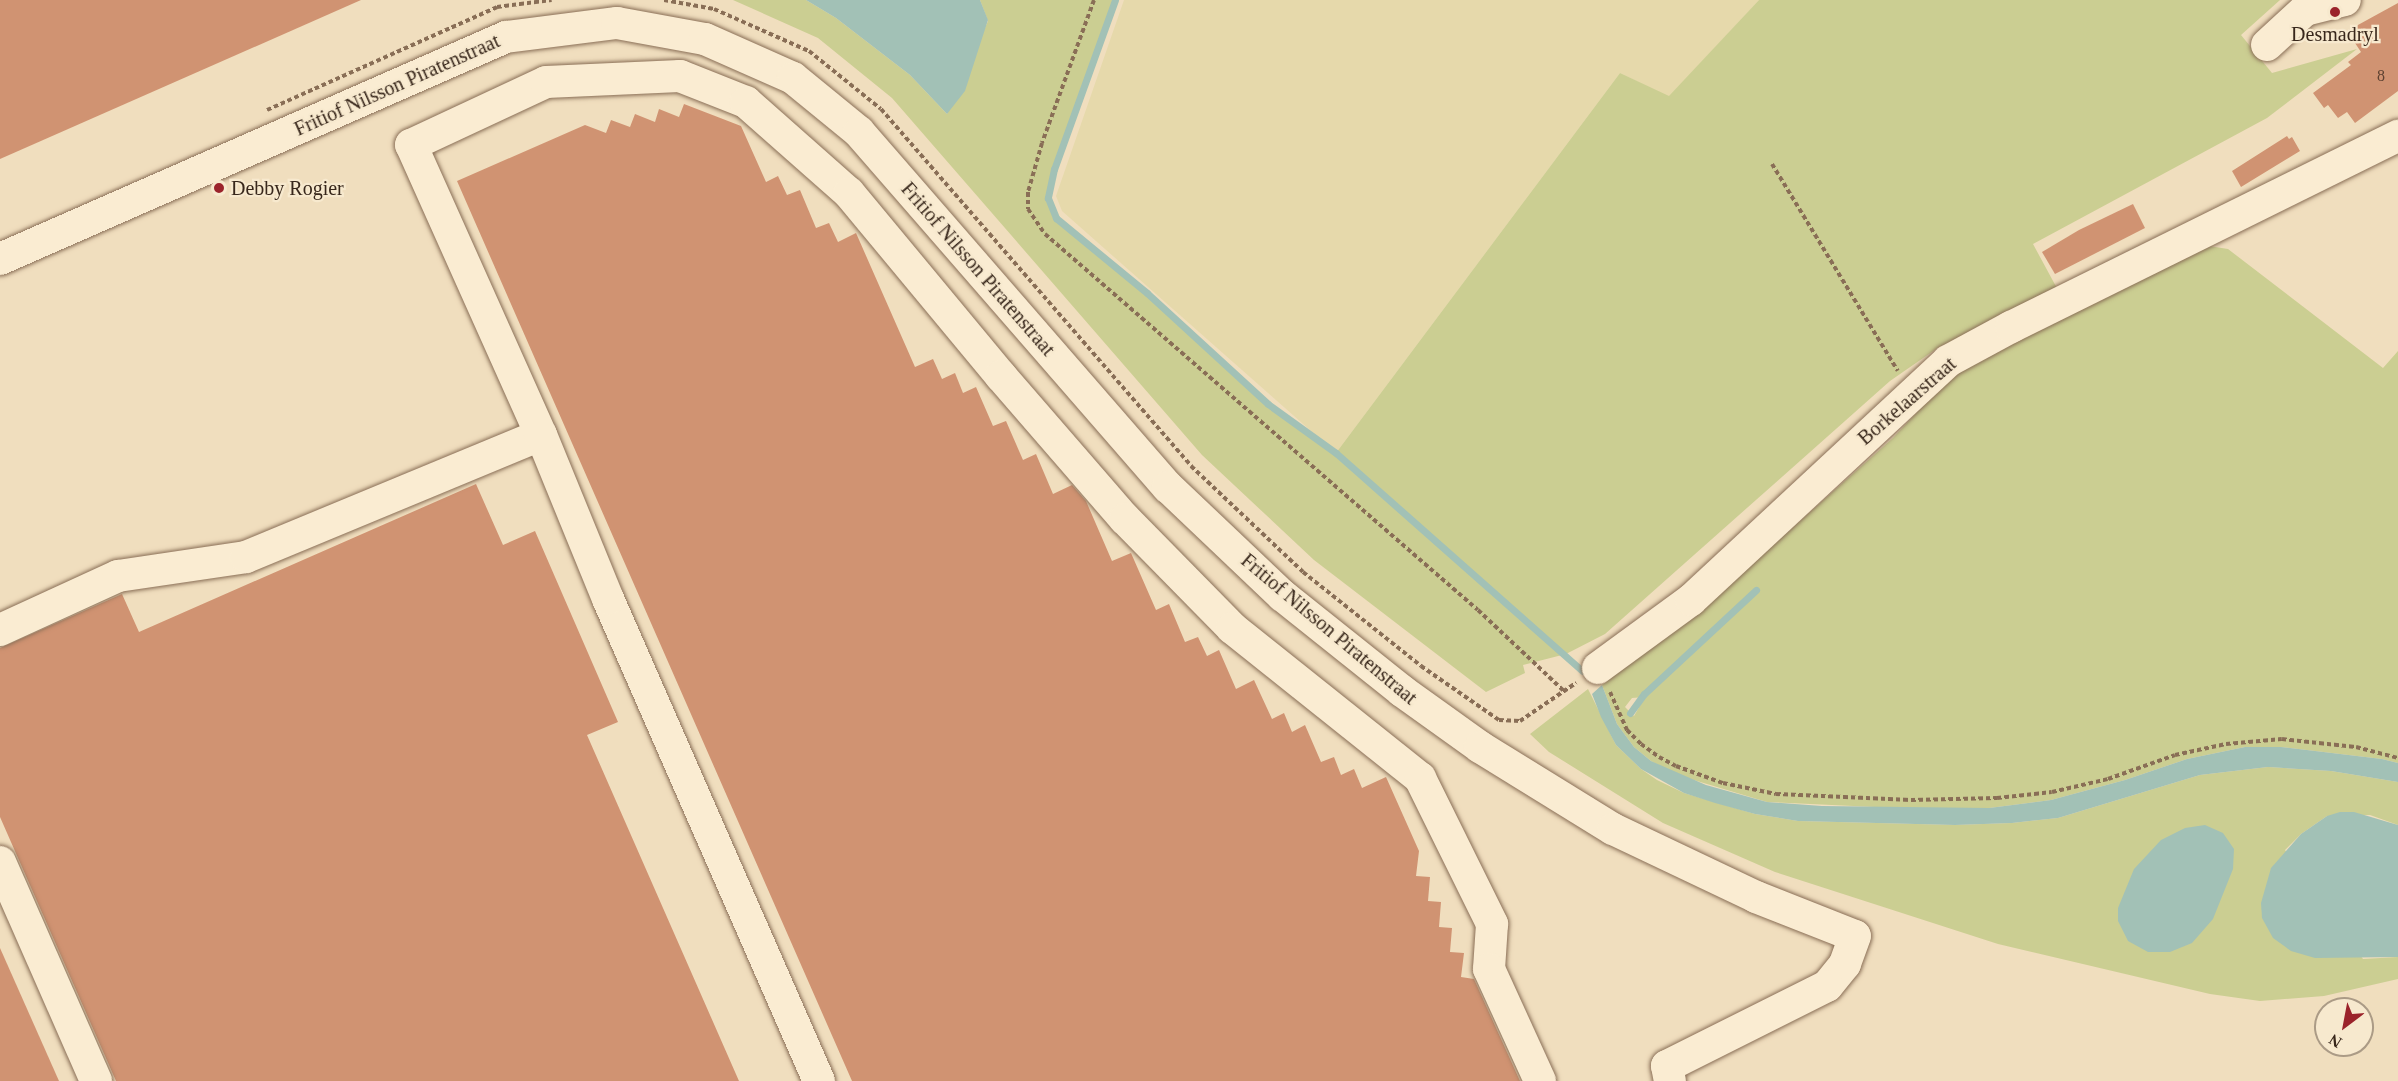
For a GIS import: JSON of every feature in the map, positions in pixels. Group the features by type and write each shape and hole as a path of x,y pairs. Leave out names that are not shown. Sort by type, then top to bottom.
{"street":[{"path":"2267,45 2305,10 2345,0"},
{"name":"Fritiof Nilsson Piratenstraat","path":"0,259 506,37 617,23 705,39 793,78 859,132 1168,488 1283,596 1402,691 1480,747 1613,829 1756,897 1855,936 1845,964 1827,986 1667,1066 1670,1081"},
{"path":"819,1081 613,610 541,435 411,145 546,82 680,76 746,102 849,193 1001,376 1125,519 1232,628 1420,778 1492,924 1489,969 1540,1081"},
{"name":"Borkelaarstraat","path":"1598,668 1691,600 1948,361 2011,327 2398,135"},
{"path":"0,630 118,576 246,557 541,435"},
{"path":"0,862 96,1081"}],"path":[{"path":"664,0 714,9 809,51 881,109 1191,466 1304,572 1421,666 1499,720 1520,722 1598,668 1618,715 1641,744 1676,766 1723,783 1776,794 1911,800 1997,798 2052,792 2108,779 2175,755 2226,744 2282,739 2356,747 2398,758"},
{"path":"1094,0 1042,143 1028,192 1028,209 1045,234 1478,610 1564,691"},
{"path":"1773,164 1911,394"}],"shaded area":[{"path":"1124,0 1759,0 1669,97 1620,73 1336,453 1062,211 1056,196"}],"green space":[{"path":"733,0 806,0 836,18 910,75 947,114 988,21 980,0 1115,0 1054,169 1048,198 1056,218 1147,293 1268,404 1336,453 1620,73 1669,96 1759,0 2280,0 2241,35 2272,73 2357,49 2267,118 2033,244 2059,292 1939,347 1890,381 1605,634 1566,654 1523,665 1525,673 1486,692 1314,560 1202,455 892,98 818,38"},
{"path":"2209,246 2228,249 2383,368 2398,351 2398,763 2281,747 2245,747 2187,759 2125,780 2051,800 1989,808 1918,809 1767,802 1677,775 1651,761 1634,747 1617,724 1602,685 1707,604 1893,438 1959,367","holes":["1645,697 1634,716 1625,707 1632,698"]},
{"path":"1588,689 1616,745 1641,769 1657,780 1684,793 1755,814 1798,821 1955,825 2012,823 2058,818 2200,775 2268,767 2331,771 2398,782 2398,825 2370,815 2327,816 2301,834 2285,850 2363,959 2398,957 2398,979 2324,996 2260,1001 2210,994 1998,944 1775,872 1663,823 1549,752 1530,734"}],"water":[{"path":"806,0 980,0 988,20 965,91 947,114 910,75 836,18"},
{"path":"1602,685 1617,724 1634,747 1651,761 1706,785 1767,802 1822,806 1989,808 2051,800 2125,780 2187,759 2245,747 2281,747 2382,759 2398,763 2398,782 2331,771 2268,767 2200,775 2058,818 2012,823 1955,825 1798,821 1755,814 1684,793 1641,769 1616,745 1601,717 1592,694"},
{"path":"2340,812 2354,812 2398,825 2398,957 2315,958 2291,951 2273,938 2262,918 2261,903 2271,868 2301,834 2327,816"},
{"path":"2205,825 2223,833 2234,849 2233,869 2213,919 2192,943 2170,952 2148,952 2128,941 2118,921 2118,908 2134,869 2161,840 2185,828"}],"building":[{"path":"0,0 361,0 0,159"},
{"path":"2398,3 2398,91 2355,123 2347,112 2338,118 2328,105 2324,108 2313,93 2351,65 2348,62 2361,52 2347,31"},
{"path":"684,104 741,126 766,182 778,176 787,195 800,190 816,228 829,223 838,242 856,233 915,367 933,359 942,379 955,373 963,393 976,387 993,426 1006,421 1023,460 1036,454 1053,494 1072,485 1086,501 1112,561 1131,553 1156,610 1169,604 1185,642 1198,637 1207,656 1219,650 1236,689 1254,680 1272,719 1284,713 1292,732 1305,725 1321,762 1334,757 1341,775 1354,769 1362,788 1386,777 1419,851 1416,876 1430,877 1428,901 1441,902 1439,927 1452,928 1450,952 1464,953 1461,977 1474,979 1520,1081 852,1081 457,181 585,125 606,133 611,120 630,127 635,114 655,122 659,109 679,117"},
{"path":"2287,136 2289,139 2292,137 2300,151 2241,187 2232,171"},
{"path":"2133,204 2145,228 2055,274 2042,252 2079,230"},
{"path":"476,484 503,545 535,531 618,722 587,735 739,1081 116,1081 0,817 0,648 122,594 139,632"},
{"path":"0,948 59,1081 0,1081"}],"waterway":[{"path":"1115,0 1054,169 1048,198 1056,218 1147,293 1268,404 1336,453 1582,671"},
{"path":"1630,713 1644,694 1756,590"}],"place":[{"name":"Desmadryl","path":"2335,12"},
{"name":"Debby Rogier","path":"219,188"}]}
